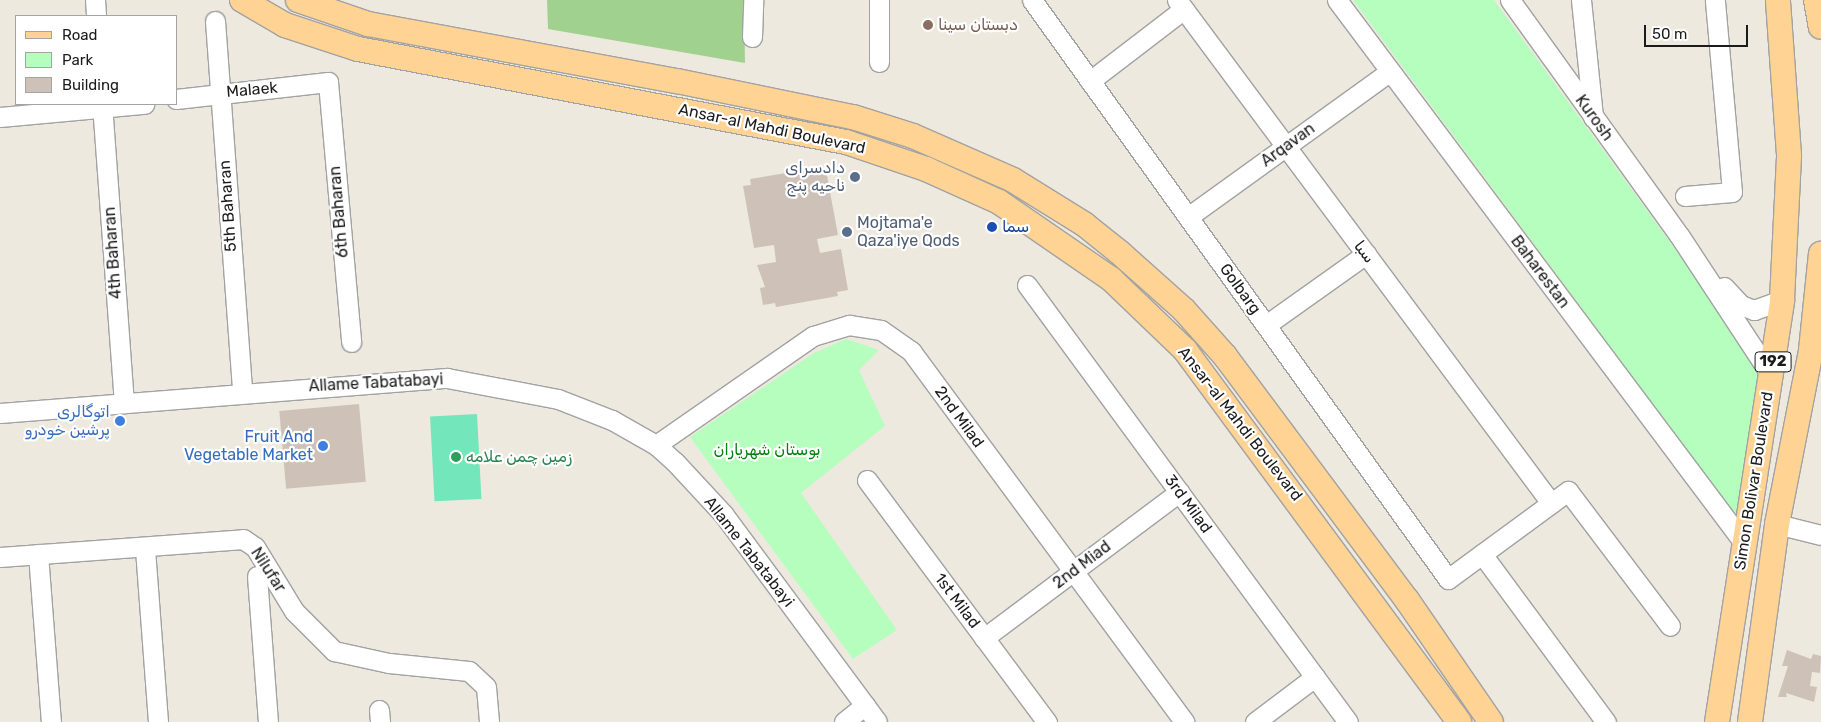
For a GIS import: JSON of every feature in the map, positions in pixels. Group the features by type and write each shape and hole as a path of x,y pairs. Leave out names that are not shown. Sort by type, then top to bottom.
{"main road":[{"name":"Ansar-al Mahdi Boulevard","path":"242,0 285,25 358,49 846,142 926,169 999,202 1111,280 1185,350 1459,722"},
{"name":"Ansar-al Mahdi Boulevard","path":"298,0 368,24 686,82 853,118 914,136 1013,180 1084,224 1119,252 1184,310 1225,356 1401,593 1491,722"},
{"name":"Simon Bolivar Boulevard","path":"1717,722 1782,300 1789,155 1778,0"},
{"path":"1816,0 1821,27"},
{"name":"Simon Bolivar Boulevard","path":"1750,722 1777,524 1811,350 1821,254"}],"street":[{"path":"95,0 96,15"},
{"path":"752,0 752,38"},
{"path":"879,0 879,62"},
{"name":"Golbarg","path":"1032,0 1448,579 1482,554"},
{"name":"Baharestan","path":"1338,0 1389,72 1744,543"},
{"name":"Kurosh","path":"1510,0 1593,118 1679,235"},
{"path":"1581,0 1593,118"},
{"path":"1685,196 1732,192 1715,0"},
{"path":"1090,80 1181,4"},
{"name":"سبا","path":"1181,4 1551,503"},
{"name":"5th Baharan","path":"216,21 242,391"},
{"name":"Arqavan","path":"1188,217 1389,72"},
{"name":"Malaek","path":"178,99 220,92 328,82"},
{"name":"6th Baharan","path":"328,82 350,342"},
{"path":"0,117 130,105"},
{"name":"4th Baharan","path":"102,107 124,403"},
{"path":"1679,235 1741,305 1754,310 1782,300"},
{"path":"1679,235 1771,375"},
{"path":"1266,326 1366,254"},
{"name":"3rd Milad","path":"1027,285 1348,722"},
{"name":"2nd Milad","path":"656,445 813,336 848,325 881,330 911,351 1185,722"},
{"name":"Allame Tabatabayi","path":"0,412 124,403 242,391 447,378 558,399 612,420 656,445 724,515 877,722"},
{"name":"1st Milad","path":"868,480 1047,722"},
{"path":"1606,722 1482,554 1568,491 1670,626"},
{"name":"2nd Miad","path":"984,638 1179,492"},
{"path":"1777,524 1821,535"},
{"name":"Nilufar","path":"0,557 145,549 243,539 255,547 294,612 334,651 389,664 469,672 480,678 486,686 489,722"},
{"path":"145,549 158,722"},
{"path":"38,554 51,722"},
{"path":"257,576 268,722"},
{"path":"1255,722 1315,677"},
{"path":"844,722 865,706"}],"green space":[{"path":"547,0 744,0 745,63 548,29"},
{"path":"1353,0 1494,0 1755,359 1759,383 1738,519"},
{"name":"بوستان شهریاران","path":"846,339 879,350 859,370 885,426 801,493 897,630 853,659 690,437 814,353"},
{"name":"زمین چمن علامه","path":"477,414 481,499 435,501 430,416"}],"building":[{"path":"815,168 815,172 826,170 838,235 817,239 820,253 841,249 848,290 837,292 838,296 776,307 775,303 763,305 760,288 765,287 757,265 776,262 774,245 754,248 743,186 751,185 750,179"},
{"name":"Fruit And Vegetable Market","path":"359,404 366,482 286,489 279,411"},
{"path":"1787,650 1811,659 1813,654 1821,656 1820,673 1812,672 1810,686 1817,687 1814,702 1786,693 1787,697 1778,697 1788,666 1782,666"}],"place":[{"name":"دبستان سینا","path":"928,25"},
{"name":"دادسرای ناحیه پنج","path":"855,177"},
{"name":"سما","path":"992,227"},
{"name":"Mojtama'e Qaza'iye Qods","path":"847,232"},
{"name":"اتوگالری پرشین خودرو","path":"120,421"},
{"name":"Fruit And Vegetable Market","path":"323,446"},
{"name":"زمین چمن علامه","path":"456,457"}]}
